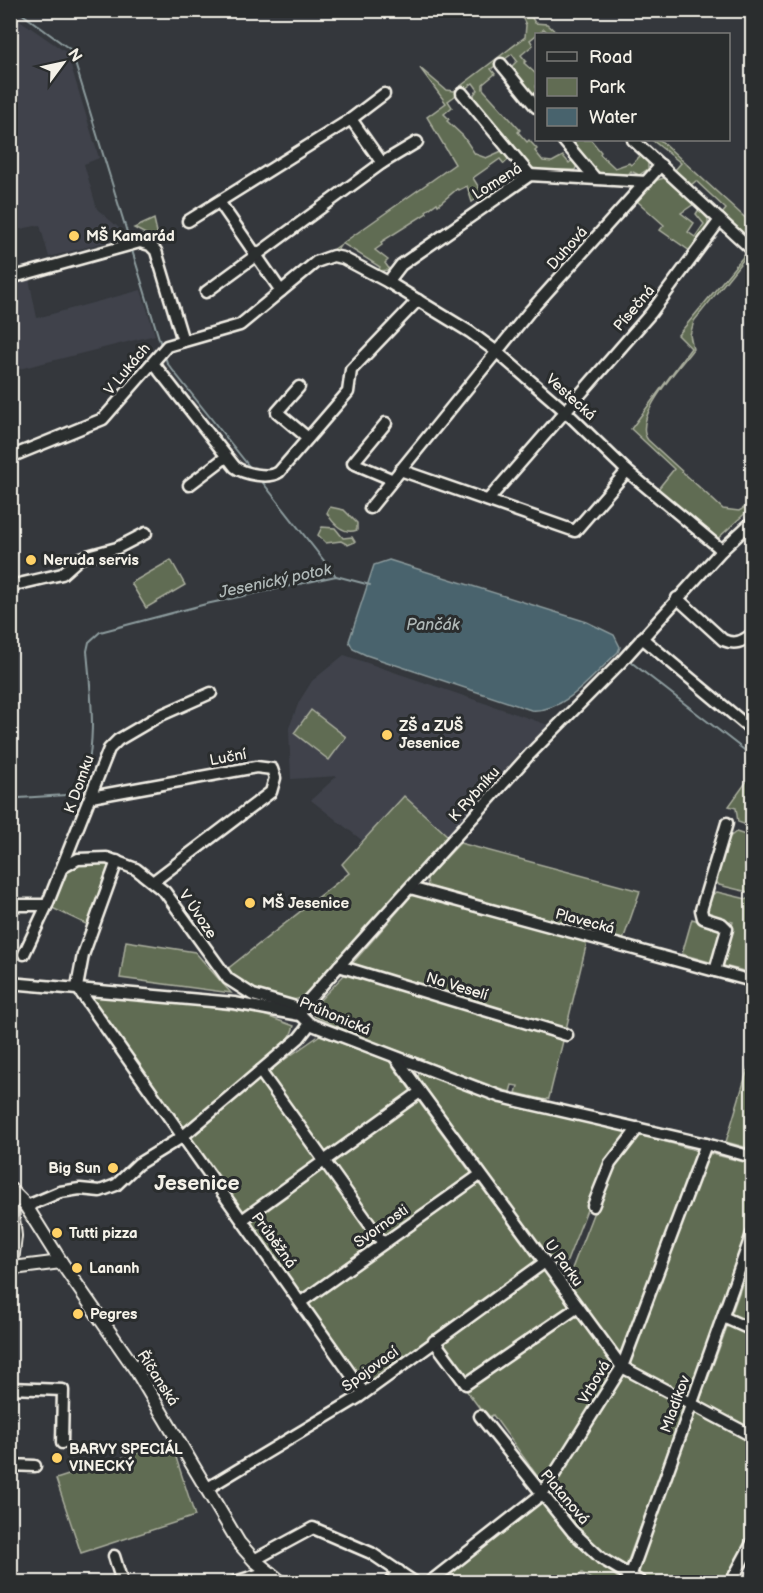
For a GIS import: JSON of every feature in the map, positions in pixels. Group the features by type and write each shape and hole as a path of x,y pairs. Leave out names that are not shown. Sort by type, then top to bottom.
{"main road":[{"name":"Říčanská","path":"10,1190 27,1206 61,1262 165,1415 228,1527 254,1560 281,1582"},
{"path":"10,1190 15,1236 12,1274 61,1262"}],"street":[{"path":"501,64 535,105"},
{"path":"462,93 530,175"},
{"path":"188,221 351,119 384,94"},
{"path":"351,119 382,164"},
{"path":"564,141 594,177"},
{"path":"634,141 749,247"},
{"path":"206,292 382,164 417,142"},
{"name":"Duhová","path":"370,508 391,479 529,312 662,165"},
{"name":"Lomená","path":"388,282 401,265 530,175 594,177 647,182"},
{"path":"220,203 281,291"},
{"name":"Písečná","path":"488,500 564,410 651,313 720,220"},
{"path":"10,278 131,244 150,245 156,251 183,341"},
{"name":"V Lukách","path":"10,457 103,419 160,354 183,341 240,325 316,262 333,256 343,258 388,282"},
{"name":"Vestecká","path":"388,282 497,352 564,410 627,471 722,550"},
{"path":"160,354 226,457 240,471 276,475 348,392 351,370 418,300"},
{"path":"299,387 277,412 308,438"},
{"path":"386,423 353,463 391,479"},
{"path":"189,485 226,457"},
{"path":"400,470 575,531 627,471"},
{"name":"K Rybníku","path":"300,1015 304,1005 529,755 621,662 722,550 753,522"},
{"path":"10,586 62,574 80,558 117,548 146,533"},
{"path":"677,598 723,640 732,643 743,641 753,634"},
{"path":"642,638 753,730"},
{"name":"K Domku","path":"24,954 47,905 91,797 105,755 112,744 159,716 211,693"},
{"name":"Luční","path":"91,797 256,767 272,769 275,778 271,792 154,881"},
{"path":"715,971 727,929 722,924 703,918 701,910 727,823"},
{"name":"V Úvoze","path":"62,868 72,861 84,858 117,861 154,881 165,892 228,979 253,995 292,1006 300,1015"},
{"path":"77,987 83,955 117,861"},
{"name":"Plavecká","path":"410,888 753,981"},
{"path":"10,905 47,905"},
{"name":"Na Veselí","path":"339,966 567,1035"},
{"name":"Průhonická","path":"10,983 77,987 234,1003 300,1015 310,1024 501,1097 753,1157"},
{"name":"Průběžná","path":"77,987 364,1393"},
{"path":"27,1206 60,1192 80,1189 100,1191 116,1185 144,1160 182,1137 299,1038 310,1024"},
{"name":"U Parku","path":"395,1057 622,1367 753,1436"},
{"path":"260,1071 383,1243"},
{"path":"242,1220 420,1092"},
{"path":"593,1206 610,1164 638,1128"},
{"name":"Vrbová","path":"430,1582 542,1494 622,1367 706,1144"},
{"name":"Svornosti","path":"301,1302 480,1175"},
{"name":"Mladíkov","path":"628,1578 753,1234"},
{"name":"Spojovací","path":"206,1489 364,1393 545,1262"},
{"path":"434,1341 466,1384 578,1307"},
{"path":"723,1317 753,1330"},
{"path":"10,1388 63,1390 62,1443"},
{"name":"Platanová","path":"480,1416 572,1531 602,1559 628,1578 640,1582"},
{"path":"10,1465 34,1466"},
{"path":"254,1560 294,1536 313,1528 371,1553 414,1582"},
{"path":"731,1582 751,1550"},
{"path":"114,1557 122,1582"},
{"path":"390,1582 399,1571"},
{"path":"235,1582 267,1572"}],"shaded area":[{"path":"12,15 67,53 99,158 84,164 97,209 128,236 49,257 40,225 11,231"},
{"path":"29,279 37,318 141,290 155,335 11,371 11,283"},
{"path":"344,655 548,725 515,758 448,836 404,796 363,841 311,800 337,776 291,779 289,728 299,702 312,681"}],"green space":[{"path":"519,11 528,11 535,23 547,24 557,33 548,33 544,29 535,33 530,40 533,45 521,55 526,61 524,63 535,73 535,99 512,71 512,66 517,61 512,54 491,69 495,74 483,84 483,89 520,130 518,132 527,142 529,140 537,149 535,151 543,161 552,162 563,156 569,163 574,159 577,165 575,170 536,170 530,167 475,101 474,94 478,90 473,83 448,101 452,107 444,114 449,119 447,121 463,136 475,154 486,158 504,150 510,158 504,164 500,159 473,178 486,199 482,202 479,197 472,202 467,186 457,189 438,205 437,203 426,211 427,213 381,242 382,245 375,250 388,260 385,263 390,270 378,271 380,267 342,243 455,164 427,117 446,103 420,68 446,90 454,91 525,37 526,25"},
{"path":"571,141 592,141 601,152 600,154 615,168 629,163 631,165 641,155 648,162 648,169 639,175 631,171 628,175 599,173"},
{"path":"653,141 661,141 752,224 752,241 722,214 726,209 696,181 691,185 675,170 681,163"},
{"path":"664,178 694,204 681,213 694,223 688,232 695,237 704,224 696,214 699,209 708,219 708,228 690,251 660,230 664,225 637,201 657,180"},
{"path":"154,219 159,241 134,228"},
{"path":"341,244 335,253 330,252"},
{"path":"752,246 752,249 694,321 690,335 693,349 659,393 646,419 644,431 648,440 723,509 739,511 752,503 752,507 715,541 658,489 674,469 631,429 691,348 678,335"},
{"path":"330,507 344,510 357,523 357,530 343,530 336,525 327,513"},
{"path":"322,527 335,528 343,538 352,537 355,542 348,545 341,541 326,543 318,535"},
{"path":"171,560 185,585 146,608 131,583"},
{"path":"311,710 346,737 329,760 294,733"},
{"path":"752,774 752,827 738,822 736,808 729,806"},
{"path":"404,796 448,836 303,997 284,1000 273,997 251,988 226,970 349,873 342,864"},
{"path":"736,832 752,837 752,893 719,885 716,881 727,839"},
{"path":"460,843 640,891 623,940 428,888 427,878"},
{"path":"107,863 111,865 90,926 50,907 68,870 81,865"},
{"path":"717,892 751,900 752,895 752,973 724,966 722,962 733,922 710,916 706,912 711,895"},
{"path":"413,894 587,942 566,1029 351,965"},
{"path":"692,919 722,930 713,963 682,954"},
{"path":"126,941 195,952 231,993 120,978"},
{"path":"346,973 561,1038 563,1041 549,1098 546,1100 516,1093 518,1086 512,1085 510,1092 500,1089 356,1035 314,1016 316,1004"},
{"path":"90,992 261,1014 294,1026 288,1042 183,1129 88,996"},
{"path":"320,1035 389,1061 411,1091 325,1153 267,1072"},
{"path":"752,1055 752,1149 726,1142"},
{"path":"420,1072 496,1101 630,1132 604,1166 562,1274 559,1275 416,1081"},
{"path":"260,1078 318,1159 242,1213 188,1136"},
{"path":"417,1099 471,1173 384,1236 330,1161"},
{"path":"637,1134 699,1151 621,1354 618,1354 566,1284 610,1170"},
{"path":"708,1153 752,1164 752,1221 688,1397 626,1365"},
{"path":"323,1166 377,1241 302,1295 248,1220"},
{"path":"477,1181 536,1261 365,1384 307,1303"},
{"path":"752,1257 752,1325 731,1315"},
{"path":"544,1269 573,1308 466,1379 440,1343"},
{"path":"576,1313 617,1369 543,1484 493,1415 487,1418 466,1390"},
{"path":"728,1324 752,1335 752,1430 699,1403"},
{"path":"624,1374 685,1406 626,1566 583,1534 548,1492"},
{"path":"696,1411 752,1441 752,1533 726,1582 649,1582 637,1571"},
{"path":"171,1442 195,1516 81,1553 56,1479"},
{"path":"539,1503 544,1505 601,1564 619,1579 617,1582 588,1582 591,1579 582,1573 573,1582 439,1582"}],"water":[{"name":"Pančák","path":"389,560 587,622 614,635 620,647 618,652 589,681 567,699 544,709 531,710 366,655 353,649 349,641 374,565"}],"waterway":[{"path":"17,10 71,50 130,242"},
{"path":"131,247 161,345"},
{"path":"165,356 167,363 252,470"},
{"path":"260,479 336,576"},
{"name":"Jesenický potok","path":"19,798 82,794 90,756 92,723 87,651 89,642 100,632 206,604 336,576 370,585"},
{"name":"Jesenický potok","path":"627,659 752,756"}],"place":[{"name":"MŠ Kamarád","path":"74,236"},
{"name":"Neruda servis","path":"31,560"},
{"name":"ZŠ a ZUŠ Jesenice","path":"387,735"},
{"name":"MŠ Jesenice","path":"250,903"},
{"name":"Big Sun","path":"113,1168"},
{"name":"Tutti pizza","path":"57,1233"},
{"name":"Lananh","path":"77,1268"},
{"name":"Pegres","path":"78,1314"},
{"name":"BARVY SPECIÁL VINECKÝ","path":"57,1458"}],"district":[{"name":"Jesenice","path":"197,1183"}]}
